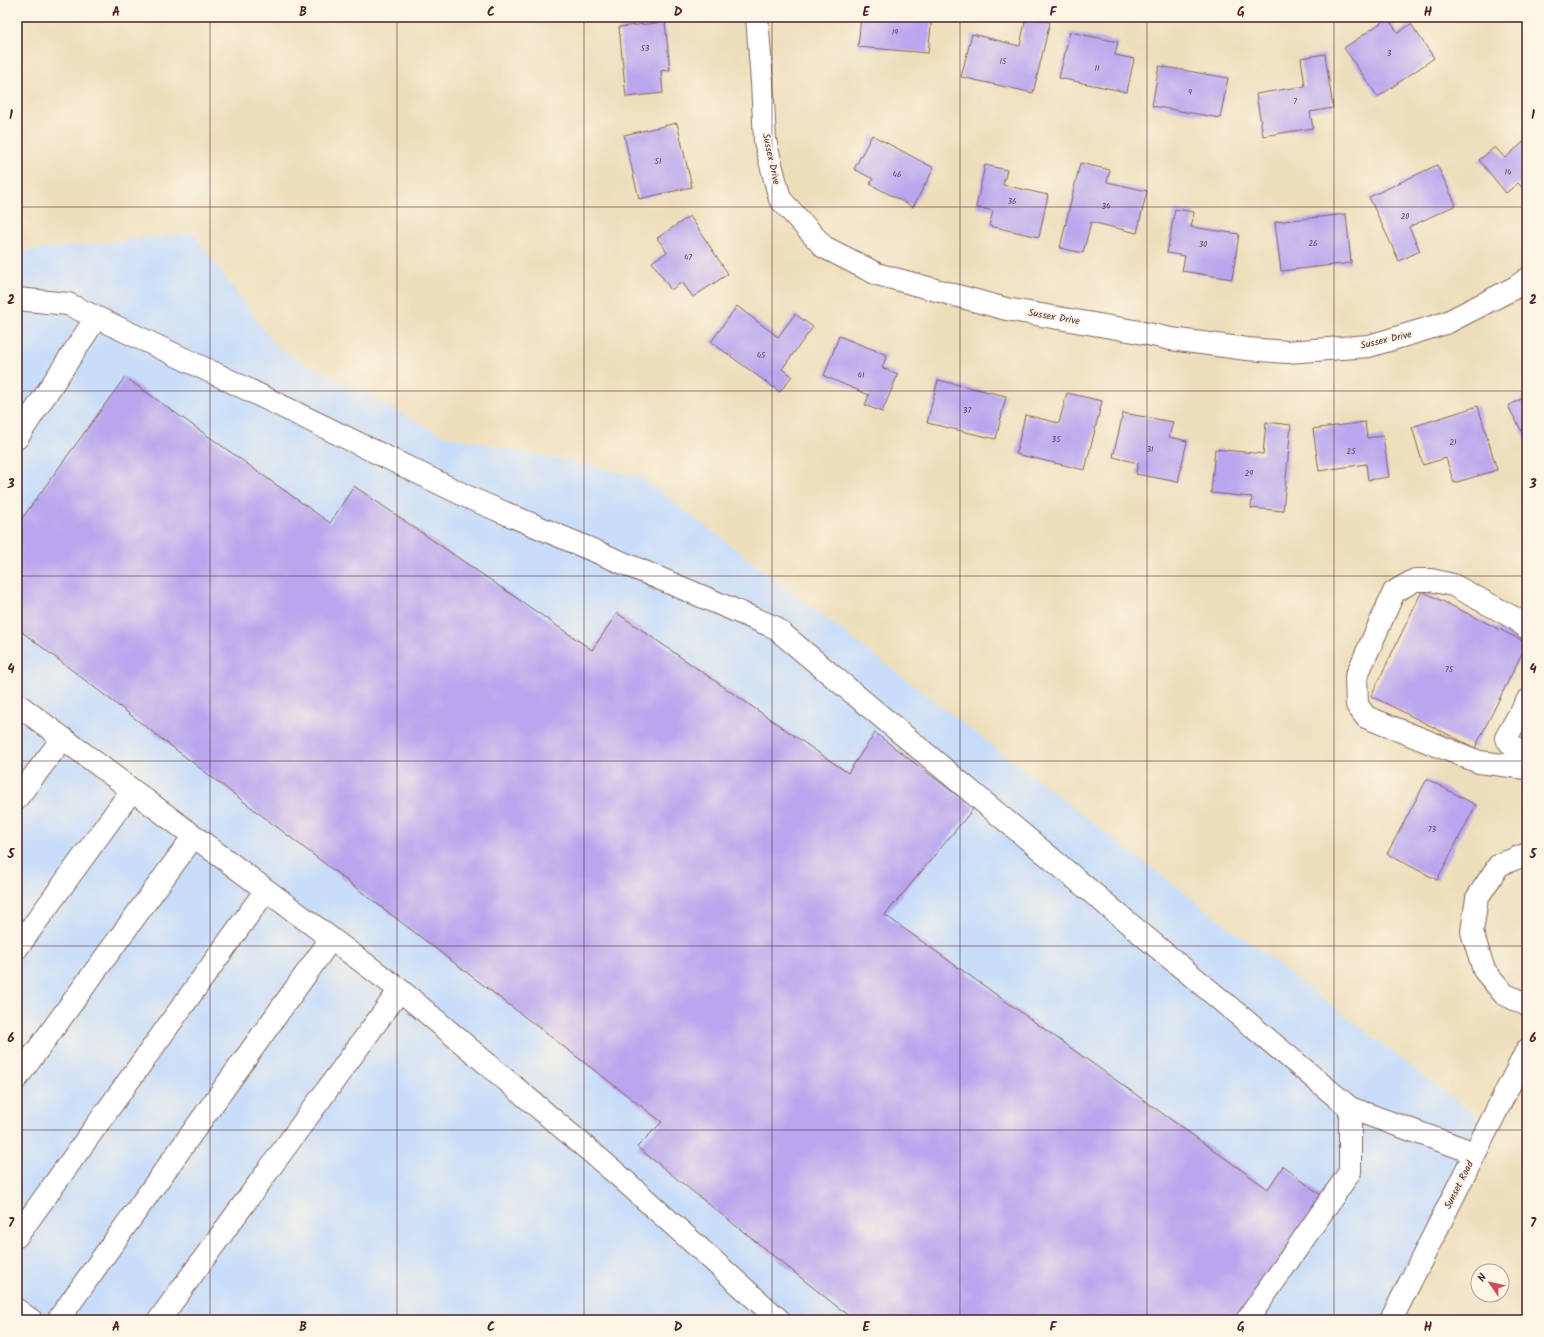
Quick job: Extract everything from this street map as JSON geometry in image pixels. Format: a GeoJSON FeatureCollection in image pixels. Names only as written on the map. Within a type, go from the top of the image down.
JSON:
{"type":"FeatureCollection","features":[{"type":"Feature","properties":{"kind":"street","name":"Sussex Drive"},"geometry":{"type":"LineString","coordinates":[[757,17],[765,141],[780,200],[824,247],[877,274],[1006,309],[1171,339],[1246,349],[1287,352],[1369,346],[1406,336],[1446,323],[1516,287],[1527,279]]}},
{"type":"Feature","properties":{"kind":"street"},"geometry":{"type":"LineString","coordinates":[[17,299],[68,304],[220,376],[472,499],[774,627],[1350,1108],[1475,1153]]}},
{"type":"Feature","properties":{"kind":"street"},"geometry":{"type":"LineString","coordinates":[[17,438],[96,318]]}},
{"type":"Feature","properties":{"kind":"street"},"geometry":{"type":"LineString","coordinates":[[1527,628],[1516,619],[1453,585],[1431,580],[1415,580],[1394,592],[1356,677],[1357,705],[1366,717],[1479,762],[1527,768]]}},
{"type":"Feature","properties":{"kind":"street"},"geometry":{"type":"LineString","coordinates":[[1527,701],[1506,738],[1527,762]]}},
{"type":"Feature","properties":{"kind":"street"},"geometry":{"type":"LineString","coordinates":[[17,704],[400,990],[617,1174],[779,1320]]}},
{"type":"Feature","properties":{"kind":"street"},"geometry":{"type":"LineString","coordinates":[[17,798],[63,738]]}},
{"type":"Feature","properties":{"kind":"street"},"geometry":{"type":"LineString","coordinates":[[17,948],[132,790]]}},
{"type":"Feature","properties":{"kind":"street"},"geometry":{"type":"LineString","coordinates":[[17,1078],[194,836]]}},
{"type":"Feature","properties":{"kind":"street"},"geometry":{"type":"LineString","coordinates":[[1527,854],[1499,864],[1477,898],[1472,932],[1484,970],[1504,994],[1527,1006]]}},
{"type":"Feature","properties":{"kind":"street"},"geometry":{"type":"LineString","coordinates":[[17,1236],[266,890]]}},
{"type":"Feature","properties":{"kind":"street"},"geometry":{"type":"LineString","coordinates":[[58,1320],[331,939]]}},
{"type":"Feature","properties":{"kind":"street"},"geometry":{"type":"LineString","coordinates":[[159,1320],[400,990]]}},
{"type":"Feature","properties":{"kind":"street","name":"Sunset Road"},"geometry":{"type":"LineString","coordinates":[[1391,1320],[1527,1050]]}},
{"type":"Feature","properties":{"kind":"street"},"geometry":{"type":"LineString","coordinates":[[1246,1320],[1350,1172],[1350,1108]]}},
{"type":"Feature","properties":{"kind":"street"},"geometry":{"type":"LineString","coordinates":[[17,1310],[31,1320]]}},
{"type":"Feature","properties":{"kind":"shaded area"},"geometry":{"type":"Polygon","coordinates":[[[193,233],[277,348],[442,435],[641,477],[1489,1126],[1392,1320],[17,1320],[17,252],[193,233]]]}},
{"type":"Feature","properties":{"kind":"building"},"geometry":{"type":"Polygon","coordinates":[[[861,17],[932,17],[928,53],[858,47],[861,17]]]}},
{"type":"Feature","properties":{"kind":"building"},"geometry":{"type":"Polygon","coordinates":[[[1026,17],[1050,22],[1033,93],[961,77],[972,34],[1020,46],[1026,17]]]}},
{"type":"Feature","properties":{"kind":"building"},"geometry":{"type":"Polygon","coordinates":[[[1388,18],[1398,33],[1411,24],[1434,58],[1378,97],[1344,48],[1388,18]]]}},
{"type":"Feature","properties":{"kind":"building"},"geometry":{"type":"Polygon","coordinates":[[[665,22],[670,70],[661,71],[663,93],[626,97],[619,27],[665,22]]]}},
{"type":"Feature","properties":{"kind":"building"},"geometry":{"type":"Polygon","coordinates":[[[1070,32],[1118,42],[1115,55],[1134,59],[1127,92],[1059,78],[1070,32]]]}},
{"type":"Feature","properties":{"kind":"building"},"geometry":{"type":"Polygon","coordinates":[[[1325,54],[1333,108],[1310,112],[1313,128],[1263,136],[1256,94],[1305,86],[1301,58],[1325,54]]]}},
{"type":"Feature","properties":{"kind":"building"},"geometry":{"type":"Polygon","coordinates":[[[1159,66],[1228,78],[1220,118],[1152,106],[1159,66]]]}},
{"type":"Feature","properties":{"kind":"building"},"geometry":{"type":"Polygon","coordinates":[[[677,123],[692,187],[639,199],[624,135],[677,123]]]}},
{"type":"Feature","properties":{"kind":"building"},"geometry":{"type":"Polygon","coordinates":[[[872,135],[934,168],[913,207],[870,184],[873,179],[854,169],[872,135]]]}},
{"type":"Feature","properties":{"kind":"building"},"geometry":{"type":"Polygon","coordinates":[[[1527,139],[1527,193],[1518,183],[1506,193],[1479,160],[1495,147],[1505,158],[1527,139]]]}},
{"type":"Feature","properties":{"kind":"building"},"geometry":{"type":"Polygon","coordinates":[[[1080,163],[1110,170],[1107,182],[1147,191],[1137,233],[1091,222],[1083,253],[1060,248],[1080,163]]]}},
{"type":"Feature","properties":{"kind":"building"},"geometry":{"type":"Polygon","coordinates":[[[985,165],[1007,170],[1003,185],[1048,195],[1039,237],[989,226],[993,211],[976,207],[985,165]]]}},
{"type":"Feature","properties":{"kind":"building"},"geometry":{"type":"Polygon","coordinates":[[[1437,165],[1456,205],[1409,227],[1420,251],[1399,261],[1369,197],[1437,165]]]}},
{"type":"Feature","properties":{"kind":"building"},"geometry":{"type":"Polygon","coordinates":[[[1175,209],[1194,212],[1191,227],[1239,234],[1232,279],[1182,271],[1185,256],[1167,253],[1175,209]]]}},
{"type":"Feature","properties":{"kind":"building"},"geometry":{"type":"Polygon","coordinates":[[[1346,214],[1351,263],[1281,271],[1275,222],[1346,214]]]}},
{"type":"Feature","properties":{"kind":"building"},"geometry":{"type":"Polygon","coordinates":[[[690,216],[728,274],[693,297],[682,282],[671,290],[652,262],[667,252],[657,238],[690,216]]]}},
{"type":"Feature","properties":{"kind":"building"},"geometry":{"type":"Polygon","coordinates":[[[737,306],[778,337],[795,314],[813,327],[782,369],[792,376],[780,392],[711,342],[737,306]]]}},
{"type":"Feature","properties":{"kind":"building"},"geometry":{"type":"Polygon","coordinates":[[[839,336],[887,355],[882,368],[898,374],[882,412],[865,405],[869,395],[824,376],[839,336]]]}},
{"type":"Feature","properties":{"kind":"building"},"geometry":{"type":"Polygon","coordinates":[[[125,377],[330,523],[354,486],[592,650],[617,613],[848,773],[875,733],[974,808],[885,915],[1268,1189],[1283,1166],[1327,1200],[1241,1320],[854,1320],[637,1147],[662,1122],[17,628],[17,525],[125,377]]]}},
{"type":"Feature","properties":{"kind":"building"},"geometry":{"type":"Polygon","coordinates":[[[938,380],[1006,396],[996,439],[927,423],[938,380]]]}},
{"type":"Feature","properties":{"kind":"building"},"geometry":{"type":"Polygon","coordinates":[[[1067,393],[1102,401],[1085,470],[1016,454],[1025,415],[1059,423],[1067,393]]]}},
{"type":"Feature","properties":{"kind":"building"},"geometry":{"type":"Polygon","coordinates":[[[1527,396],[1527,441],[1508,406],[1527,396]]]}},
{"type":"Feature","properties":{"kind":"building"},"geometry":{"type":"Polygon","coordinates":[[[1478,406],[1497,470],[1454,483],[1446,458],[1423,465],[1412,427],[1478,406]]]}},
{"type":"Feature","properties":{"kind":"building"},"geometry":{"type":"Polygon","coordinates":[[[1123,413],[1173,422],[1169,437],[1187,441],[1178,482],[1136,474],[1138,463],[1113,457],[1123,413]]]}},
{"type":"Feature","properties":{"kind":"building"},"geometry":{"type":"Polygon","coordinates":[[[1266,422],[1291,425],[1283,511],[1251,508],[1252,497],[1211,493],[1215,449],[1263,454],[1266,422]]]}},
{"type":"Feature","properties":{"kind":"building"},"geometry":{"type":"Polygon","coordinates":[[[1365,422],[1367,438],[1383,436],[1389,477],[1368,480],[1366,464],[1319,471],[1313,429],[1365,422]]]}},
{"type":"Feature","properties":{"kind":"building"},"geometry":{"type":"Polygon","coordinates":[[[1422,591],[1527,643],[1475,748],[1371,696],[1422,591]]]}},
{"type":"Feature","properties":{"kind":"building"},"geometry":{"type":"Polygon","coordinates":[[[1427,779],[1476,805],[1437,880],[1387,854],[1427,779]]]}}]}
